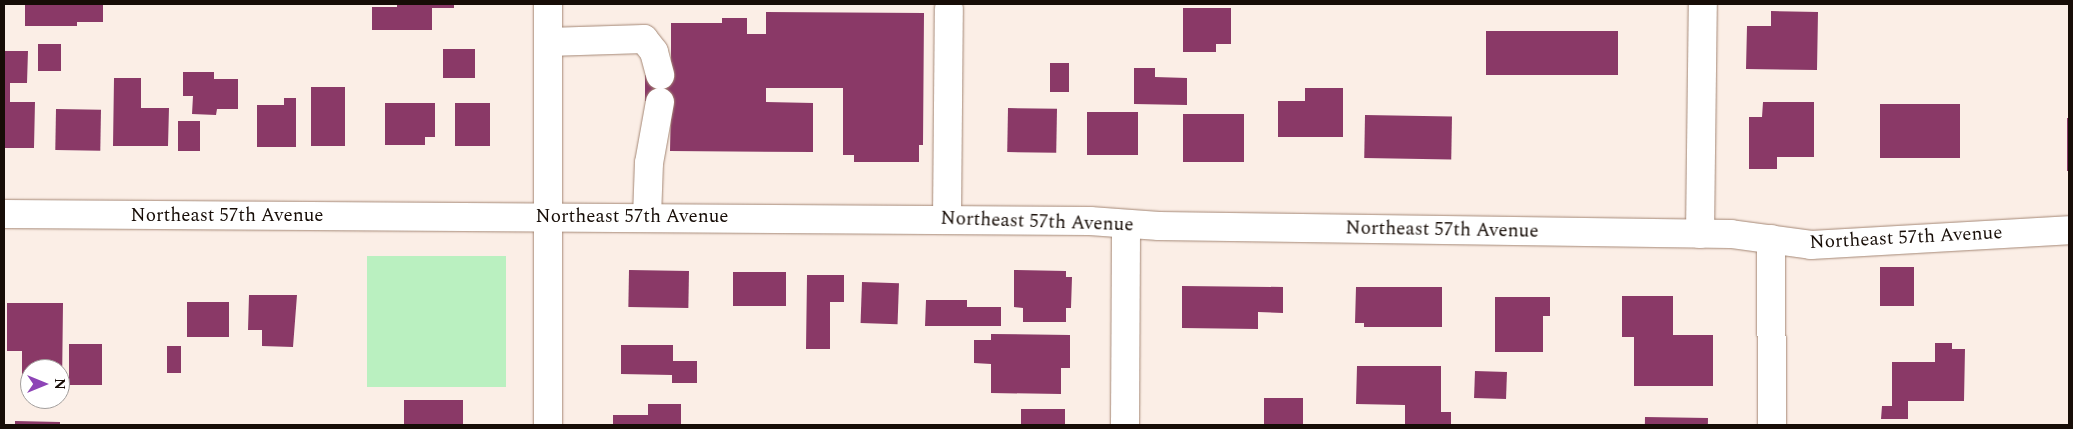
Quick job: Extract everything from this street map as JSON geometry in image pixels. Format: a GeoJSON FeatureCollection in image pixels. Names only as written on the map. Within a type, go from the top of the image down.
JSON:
{"type":"FeatureCollection","features":[{"type":"Feature","properties":{"kind":"street"},"geometry":{"type":"LineString","coordinates":[[548,4],[548,425]]}},
{"type":"Feature","properties":{"kind":"street"},"geometry":{"type":"LineString","coordinates":[[1700,234],[1703,4]]}},
{"type":"Feature","properties":{"kind":"street"},"geometry":{"type":"LineString","coordinates":[[946,220],[948,9]]}},
{"type":"Feature","properties":{"kind":"street"},"geometry":{"type":"LineString","coordinates":[[548,42],[644,39],[654,52],[660,75]]}},
{"type":"Feature","properties":{"kind":"street"},"geometry":{"type":"LineString","coordinates":[[647,217],[649,164],[660,102]]}},
{"type":"Feature","properties":{"kind":"street","name":"Northeast 57th Avenue"},"geometry":{"type":"LineString","coordinates":[[4,214],[498,218],[548,215],[1090,221],[1126,225],[1700,234],[1771,239],[1811,245],[1851,245],[2069,230]]}},
{"type":"Feature","properties":{"kind":"street"},"geometry":{"type":"LineString","coordinates":[[1125,425],[1126,225]]}},
{"type":"Feature","properties":{"kind":"street"},"geometry":{"type":"LineString","coordinates":[[1771,239],[1772,425]]}},
{"type":"Feature","properties":{"kind":"green space"},"geometry":{"type":"Polygon","coordinates":[[[367,256],[506,256],[506,387],[367,387],[367,256]]]}},
{"type":"Feature","properties":{"kind":"building"},"geometry":{"type":"Polygon","coordinates":[[[25,4],[103,4],[103,22],[77,22],[77,26],[25,26],[25,4]]]}},
{"type":"Feature","properties":{"kind":"building"},"geometry":{"type":"Polygon","coordinates":[[[397,4],[454,4],[454,8],[432,8],[432,30],[372,30],[372,7],[397,7],[397,4]]]}},
{"type":"Feature","properties":{"kind":"building"},"geometry":{"type":"Polygon","coordinates":[[[1183,8],[1231,8],[1231,44],[1216,44],[1216,52],[1183,52],[1183,8]]]}},
{"type":"Feature","properties":{"kind":"building"},"geometry":{"type":"Polygon","coordinates":[[[1771,11],[1818,12],[1817,70],[1746,69],[1747,26],[1771,26],[1771,11]]]}},
{"type":"Feature","properties":{"kind":"building"},"geometry":{"type":"Polygon","coordinates":[[[766,12],[924,13],[923,145],[919,145],[919,162],[854,162],[854,155],[843,155],[843,88],[766,88],[766,102],[813,103],[813,152],[670,151],[671,102],[645,101],[645,75],[671,75],[671,23],[722,23],[722,18],[747,18],[747,34],[766,34],[766,12]]]}},
{"type":"Feature","properties":{"kind":"building"},"geometry":{"type":"Polygon","coordinates":[[[1486,31],[1618,31],[1618,75],[1486,75],[1486,31]]]}},
{"type":"Feature","properties":{"kind":"building"},"geometry":{"type":"Polygon","coordinates":[[[38,44],[61,44],[61,71],[38,71],[38,44]]]}},
{"type":"Feature","properties":{"kind":"building"},"geometry":{"type":"Polygon","coordinates":[[[443,49],[475,49],[475,78],[443,78],[443,49]]]}},
{"type":"Feature","properties":{"kind":"building"},"geometry":{"type":"Polygon","coordinates":[[[4,51],[28,51],[27,83],[10,83],[10,102],[35,102],[34,148],[4,148],[4,51]]]}},
{"type":"Feature","properties":{"kind":"building"},"geometry":{"type":"Polygon","coordinates":[[[1050,63],[1069,63],[1069,92],[1050,92],[1050,63]]]}},
{"type":"Feature","properties":{"kind":"building"},"geometry":{"type":"Polygon","coordinates":[[[1134,68],[1155,68],[1155,77],[1187,78],[1187,105],[1134,104],[1134,68]]]}},
{"type":"Feature","properties":{"kind":"building"},"geometry":{"type":"Polygon","coordinates":[[[183,72],[214,72],[214,79],[238,79],[238,109],[217,109],[216,115],[192,114],[193,96],[183,96],[183,72]]]}},
{"type":"Feature","properties":{"kind":"building"},"geometry":{"type":"Polygon","coordinates":[[[114,78],[141,78],[141,108],[169,108],[168,146],[113,146],[114,78]]]}},
{"type":"Feature","properties":{"kind":"building"},"geometry":{"type":"Polygon","coordinates":[[[311,87],[345,87],[345,146],[311,146],[311,87]]]}},
{"type":"Feature","properties":{"kind":"building"},"geometry":{"type":"Polygon","coordinates":[[[1305,88],[1343,88],[1343,137],[1278,137],[1278,101],[1305,101],[1305,88]]]}},
{"type":"Feature","properties":{"kind":"building"},"geometry":{"type":"Polygon","coordinates":[[[284,98],[296,98],[296,147],[257,147],[257,105],[284,105],[284,98]]]}},
{"type":"Feature","properties":{"kind":"building"},"geometry":{"type":"Polygon","coordinates":[[[1763,102],[1814,102],[1814,157],[1777,157],[1777,169],[1749,169],[1749,117],[1762,117],[1763,102]]]}},
{"type":"Feature","properties":{"kind":"building"},"geometry":{"type":"Polygon","coordinates":[[[385,103],[435,103],[435,137],[425,137],[425,145],[385,145],[385,103]]]}},
{"type":"Feature","properties":{"kind":"building"},"geometry":{"type":"Polygon","coordinates":[[[455,103],[490,103],[490,146],[455,146],[455,103]]]}},
{"type":"Feature","properties":{"kind":"building"},"geometry":{"type":"Polygon","coordinates":[[[1880,104],[1960,104],[1960,158],[1880,158],[1880,104]]]}},
{"type":"Feature","properties":{"kind":"building"},"geometry":{"type":"Polygon","coordinates":[[[1008,108],[1057,109],[1056,153],[1007,152],[1008,108]]]}},
{"type":"Feature","properties":{"kind":"building"},"geometry":{"type":"Polygon","coordinates":[[[56,109],[101,110],[100,151],[55,150],[56,109]]]}},
{"type":"Feature","properties":{"kind":"building"},"geometry":{"type":"Polygon","coordinates":[[[1087,112],[1138,112],[1138,155],[1087,155],[1087,112]]]}},
{"type":"Feature","properties":{"kind":"building"},"geometry":{"type":"Polygon","coordinates":[[[1183,114],[1244,114],[1244,162],[1183,162],[1183,114]]]}},
{"type":"Feature","properties":{"kind":"building"},"geometry":{"type":"Polygon","coordinates":[[[1365,115],[1452,117],[1451,160],[1364,158],[1365,115]]]}},
{"type":"Feature","properties":{"kind":"building"},"geometry":{"type":"Polygon","coordinates":[[[2067,118],[2069,118],[2069,171],[2067,171],[2067,118]]]}},
{"type":"Feature","properties":{"kind":"building"},"geometry":{"type":"Polygon","coordinates":[[[178,121],[200,121],[200,151],[178,151],[178,121]]]}},
{"type":"Feature","properties":{"kind":"building"},"geometry":{"type":"Polygon","coordinates":[[[1880,267],[1914,267],[1914,306],[1880,306],[1880,267]]]}},
{"type":"Feature","properties":{"kind":"building"},"geometry":{"type":"Polygon","coordinates":[[[629,270],[689,271],[688,308],[628,307],[629,270]]]}},
{"type":"Feature","properties":{"kind":"building"},"geometry":{"type":"Polygon","coordinates":[[[1014,270],[1066,271],[1066,277],[1072,277],[1071,308],[1066,308],[1066,322],[1023,322],[1023,308],[1014,307],[1014,270]]]}},
{"type":"Feature","properties":{"kind":"building"},"geometry":{"type":"Polygon","coordinates":[[[733,272],[786,272],[786,306],[733,306],[733,272]]]}},
{"type":"Feature","properties":{"kind":"building"},"geometry":{"type":"Polygon","coordinates":[[[807,275],[844,275],[844,302],[830,302],[830,349],[806,349],[807,275]]]}},
{"type":"Feature","properties":{"kind":"building"},"geometry":{"type":"Polygon","coordinates":[[[862,282],[899,283],[898,324],[861,323],[862,282]]]}},
{"type":"Feature","properties":{"kind":"building"},"geometry":{"type":"Polygon","coordinates":[[[1182,286],[1283,287],[1283,313],[1258,312],[1258,329],[1182,328],[1182,286]]]}},
{"type":"Feature","properties":{"kind":"building"},"geometry":{"type":"Polygon","coordinates":[[[1356,287],[1442,287],[1442,327],[1364,327],[1364,323],[1355,323],[1356,287]]]}},
{"type":"Feature","properties":{"kind":"building"},"geometry":{"type":"Polygon","coordinates":[[[249,295],[297,295],[293,347],[262,346],[262,330],[248,330],[249,295]]]}},
{"type":"Feature","properties":{"kind":"building"},"geometry":{"type":"Polygon","coordinates":[[[1622,296],[1673,296],[1673,335],[1713,335],[1713,386],[1634,386],[1634,337],[1622,337],[1622,296]]]}},
{"type":"Feature","properties":{"kind":"building"},"geometry":{"type":"Polygon","coordinates":[[[1495,297],[1550,297],[1550,316],[1543,316],[1543,352],[1495,352],[1495,297]]]}},
{"type":"Feature","properties":{"kind":"building"},"geometry":{"type":"Polygon","coordinates":[[[926,300],[967,300],[967,307],[1001,307],[1001,326],[925,326],[926,300]]]}},
{"type":"Feature","properties":{"kind":"building"},"geometry":{"type":"Polygon","coordinates":[[[187,302],[229,302],[229,337],[187,337],[187,302]]]}},
{"type":"Feature","properties":{"kind":"building"},"geometry":{"type":"Polygon","coordinates":[[[7,303],[63,303],[62,359],[22,359],[22,351],[7,351],[7,303]]]}},
{"type":"Feature","properties":{"kind":"building"},"geometry":{"type":"Polygon","coordinates":[[[991,334],[1070,335],[1070,368],[1061,368],[1061,394],[991,393],[991,364],[974,363],[974,340],[991,340],[991,334]]]}},
{"type":"Feature","properties":{"kind":"building"},"geometry":{"type":"Polygon","coordinates":[[[1935,343],[1952,343],[1952,349],[1965,349],[1964,401],[1908,401],[1908,419],[1881,419],[1882,406],[1892,406],[1892,362],[1935,362],[1935,343]]]}},
{"type":"Feature","properties":{"kind":"building"},"geometry":{"type":"Polygon","coordinates":[[[69,344],[102,344],[102,385],[70,385],[69,344]]]}},
{"type":"Feature","properties":{"kind":"building"},"geometry":{"type":"Polygon","coordinates":[[[621,345],[673,345],[673,361],[697,361],[697,383],[672,383],[672,375],[621,374],[621,345]]]}},
{"type":"Feature","properties":{"kind":"building"},"geometry":{"type":"Polygon","coordinates":[[[167,346],[181,346],[181,373],[167,373],[167,346]]]}},
{"type":"Feature","properties":{"kind":"building"},"geometry":{"type":"Polygon","coordinates":[[[1357,366],[1441,366],[1441,412],[1451,412],[1451,425],[1405,425],[1405,405],[1356,404],[1357,366]]]}},
{"type":"Feature","properties":{"kind":"building"},"geometry":{"type":"Polygon","coordinates":[[[1475,371],[1507,372],[1506,399],[1474,398],[1475,371]]]}},
{"type":"Feature","properties":{"kind":"building"},"geometry":{"type":"Polygon","coordinates":[[[1264,398],[1303,398],[1303,425],[1264,425],[1264,398]]]}},
{"type":"Feature","properties":{"kind":"building"},"geometry":{"type":"Polygon","coordinates":[[[404,400],[463,400],[463,425],[404,425],[404,400]]]}},
{"type":"Feature","properties":{"kind":"building"},"geometry":{"type":"Polygon","coordinates":[[[648,404],[681,404],[681,425],[613,425],[613,415],[648,415],[648,404]]]}},
{"type":"Feature","properties":{"kind":"building"},"geometry":{"type":"Polygon","coordinates":[[[1021,409],[1065,409],[1065,425],[1021,425],[1021,409]]]}},
{"type":"Feature","properties":{"kind":"building"},"geometry":{"type":"Polygon","coordinates":[[[1645,417],[1708,418],[1708,425],[1645,425],[1645,417]]]}},
{"type":"Feature","properties":{"kind":"building"},"geometry":{"type":"Polygon","coordinates":[[[15,421],[60,422],[60,425],[15,425],[15,421]]]}}]}
